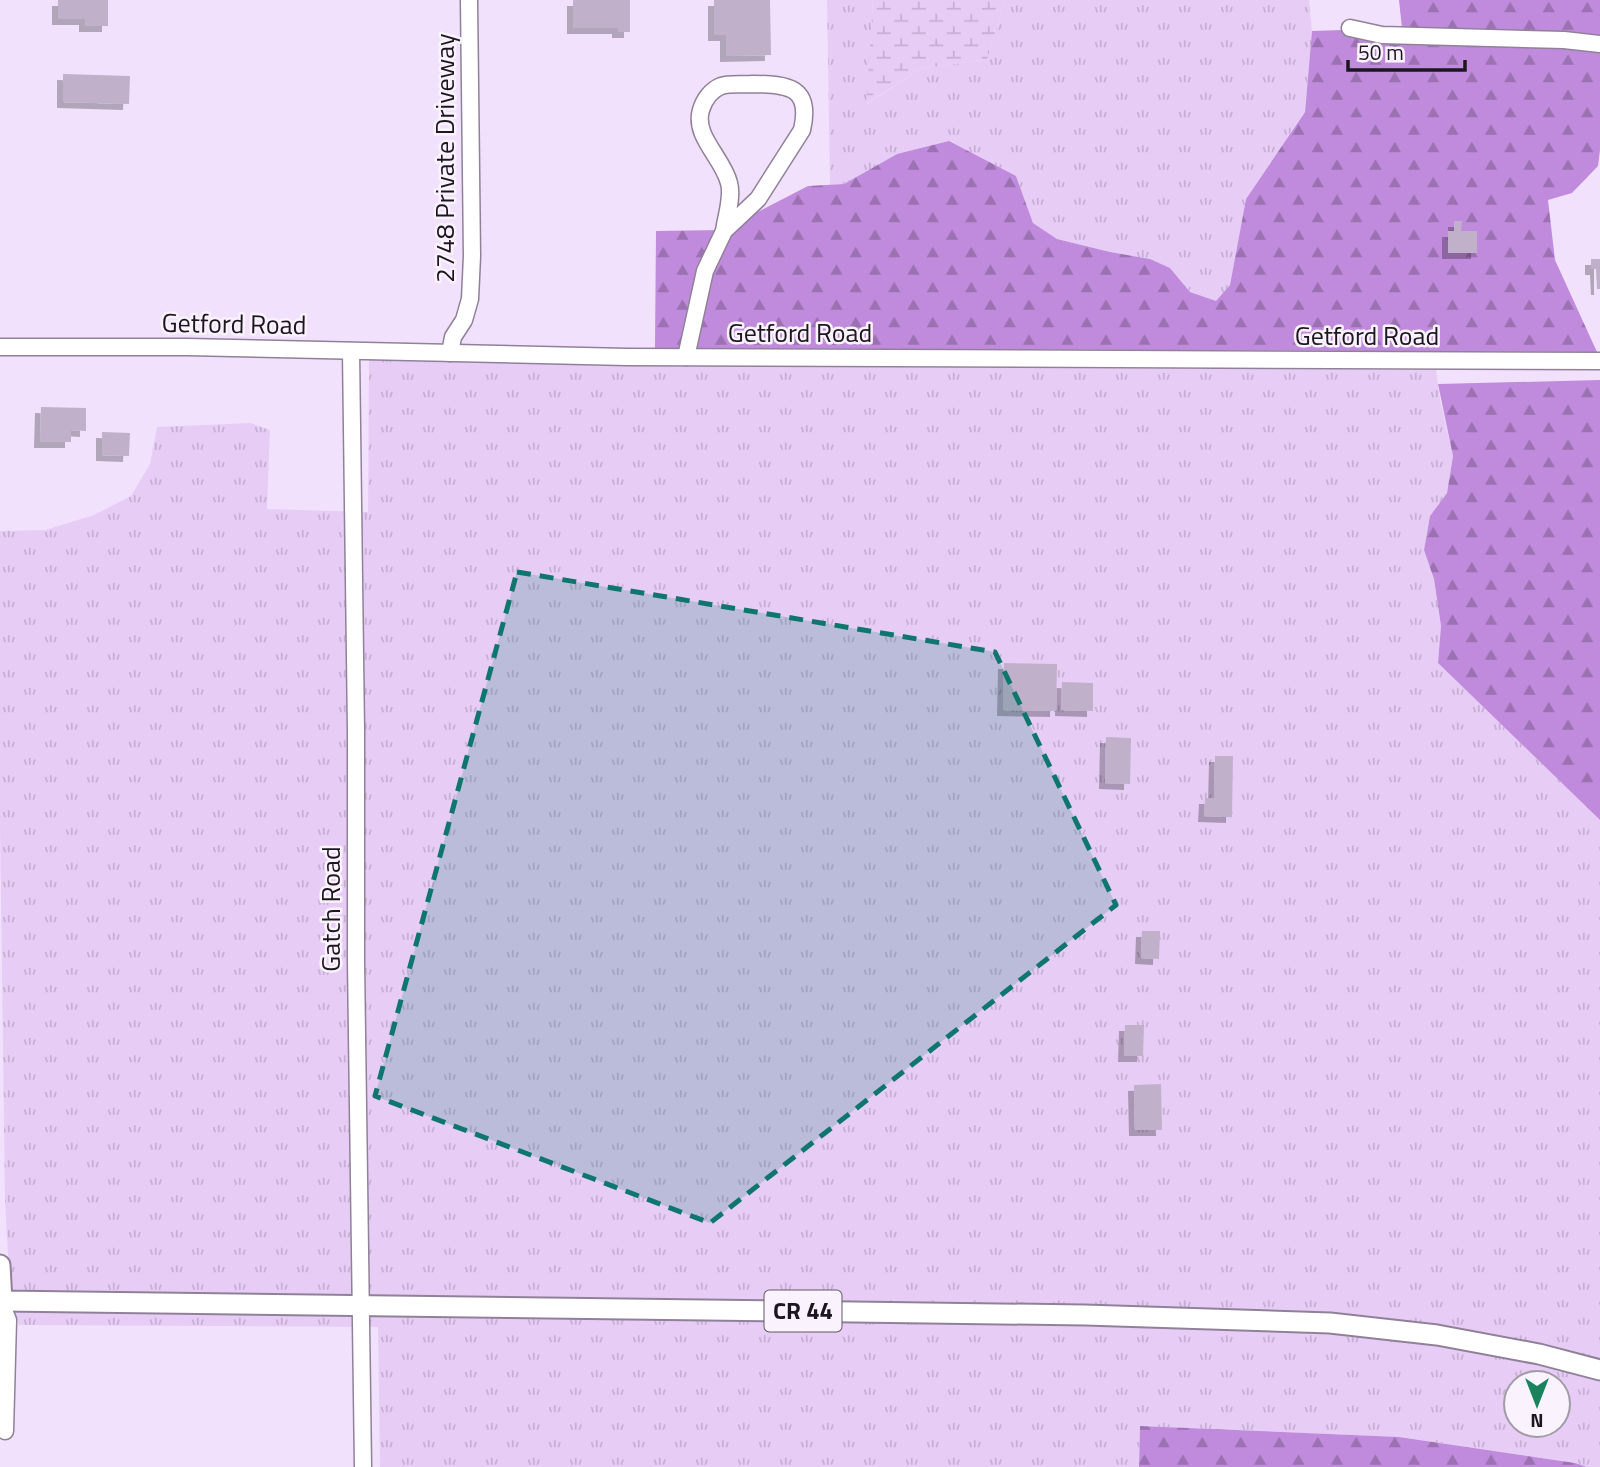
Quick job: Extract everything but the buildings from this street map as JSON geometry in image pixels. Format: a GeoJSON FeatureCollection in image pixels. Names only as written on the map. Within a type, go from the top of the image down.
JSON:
{"type":"FeatureCollection","features":[{"type":"Feature","properties":{"kind":"main road"},"geometry":{"type":"LineString","coordinates":[[0,1265],[1,1301]]}},
{"type":"Feature","properties":{"kind":"main road","name":"CR 44"},"geometry":{"type":"LineString","coordinates":[[1,1301],[1085,1315],[1330,1323],[1437,1335],[1539,1354],[1600,1370]]}},
{"type":"Feature","properties":{"kind":"street","name":"2748 Private Driveway"},"geometry":{"type":"LineString","coordinates":[[450,353],[453,337],[464,320],[470,289],[472,243],[469,0]]}},
{"type":"Feature","properties":{"kind":"street"},"geometry":{"type":"LineString","coordinates":[[1350,28],[1382,35],[1564,40],[1600,44]]}},
{"type":"Feature","properties":{"kind":"street"},"geometry":{"type":"LineString","coordinates":[[686,357],[705,271],[724,230],[730,187],[726,172],[701,131],[701,108],[710,92],[722,85],[788,85],[803,103],[805,118],[802,130],[758,199],[724,230]]}},
{"type":"Feature","properties":{"kind":"street","name":"Getford Road"},"geometry":{"type":"LineString","coordinates":[[0,347],[187,347],[686,357],[1600,361]]}},
{"type":"Feature","properties":{"kind":"street","name":"Gatch Road"},"geometry":{"type":"LineString","coordinates":[[351,351],[363,1467]]}},
{"type":"Feature","properties":{"kind":"street"},"geometry":{"type":"LineString","coordinates":[[1,1301],[8,1320],[5,1430]]}},
{"type":"Feature","properties":{"kind":"highlighted area"},"geometry":{"type":"Polygon","coordinates":[[[517,572],[995,652],[1116,905],[710,1223],[375,1096],[517,572]]]}},
{"type":"Feature","properties":{"kind":"green space"},"geometry":{"type":"Polygon","coordinates":[[[827,0],[873,0],[867,104],[920,69],[987,59],[1005,0],[1309,0],[1312,31],[1305,111],[1246,199],[1230,285],[1216,302],[1190,292],[1170,268],[1150,259],[1057,239],[1033,223],[1016,176],[897,154],[844,184],[830,185],[827,0]]]}},
{"type":"Feature","properties":{"kind":"green space"},"geometry":{"type":"Polygon","coordinates":[[[873,0],[1005,0],[987,59],[920,69],[866,104],[873,0]]]}},
{"type":"Feature","properties":{"kind":"green space"},"geometry":{"type":"Polygon","coordinates":[[[1399,0],[1600,0],[1598,166],[1572,193],[1548,200],[1555,260],[1597,352],[655,348],[656,231],[723,230],[808,186],[844,184],[897,154],[949,141],[1016,176],[1033,223],[1057,239],[1150,259],[1170,268],[1190,292],[1216,301],[1230,285],[1246,199],[1305,112],[1312,31],[1402,28],[1399,0]]]}},
{"type":"Feature","properties":{"kind":"green space"},"geometry":{"type":"Polygon","coordinates":[[[369,360],[627,366],[1436,370],[1453,456],[1447,493],[1430,516],[1424,550],[1434,579],[1441,626],[1438,663],[1600,820],[1600,1361],[1085,1306],[10,1292],[5,1200],[0,825],[0,531],[45,530],[94,515],[131,496],[150,464],[157,427],[250,423],[270,430],[267,509],[368,512],[369,360]]]}},
{"type":"Feature","properties":{"kind":"green space"},"geometry":{"type":"Polygon","coordinates":[[[1600,380],[1600,820],[1438,663],[1441,626],[1434,579],[1424,550],[1430,516],[1447,493],[1453,456],[1438,384],[1600,380]]]}},
{"type":"Feature","properties":{"kind":"green space"},"geometry":{"type":"Polygon","coordinates":[[[0,1310],[1085,1324],[1330,1332],[1436,1344],[1561,1369],[1502,1369],[1502,1439],[1572,1439],[1572,1372],[1600,1379],[1600,1467],[1399,1437],[1140,1426],[1139,1467],[380,1467],[378,1327],[19,1325],[17,1319],[0,1319],[0,1310]]]}},
{"type":"Feature","properties":{"kind":"green space"},"geometry":{"type":"Polygon","coordinates":[[[1140,1426],[1399,1437],[1587,1467],[1139,1467],[1140,1426]]]}}]}
